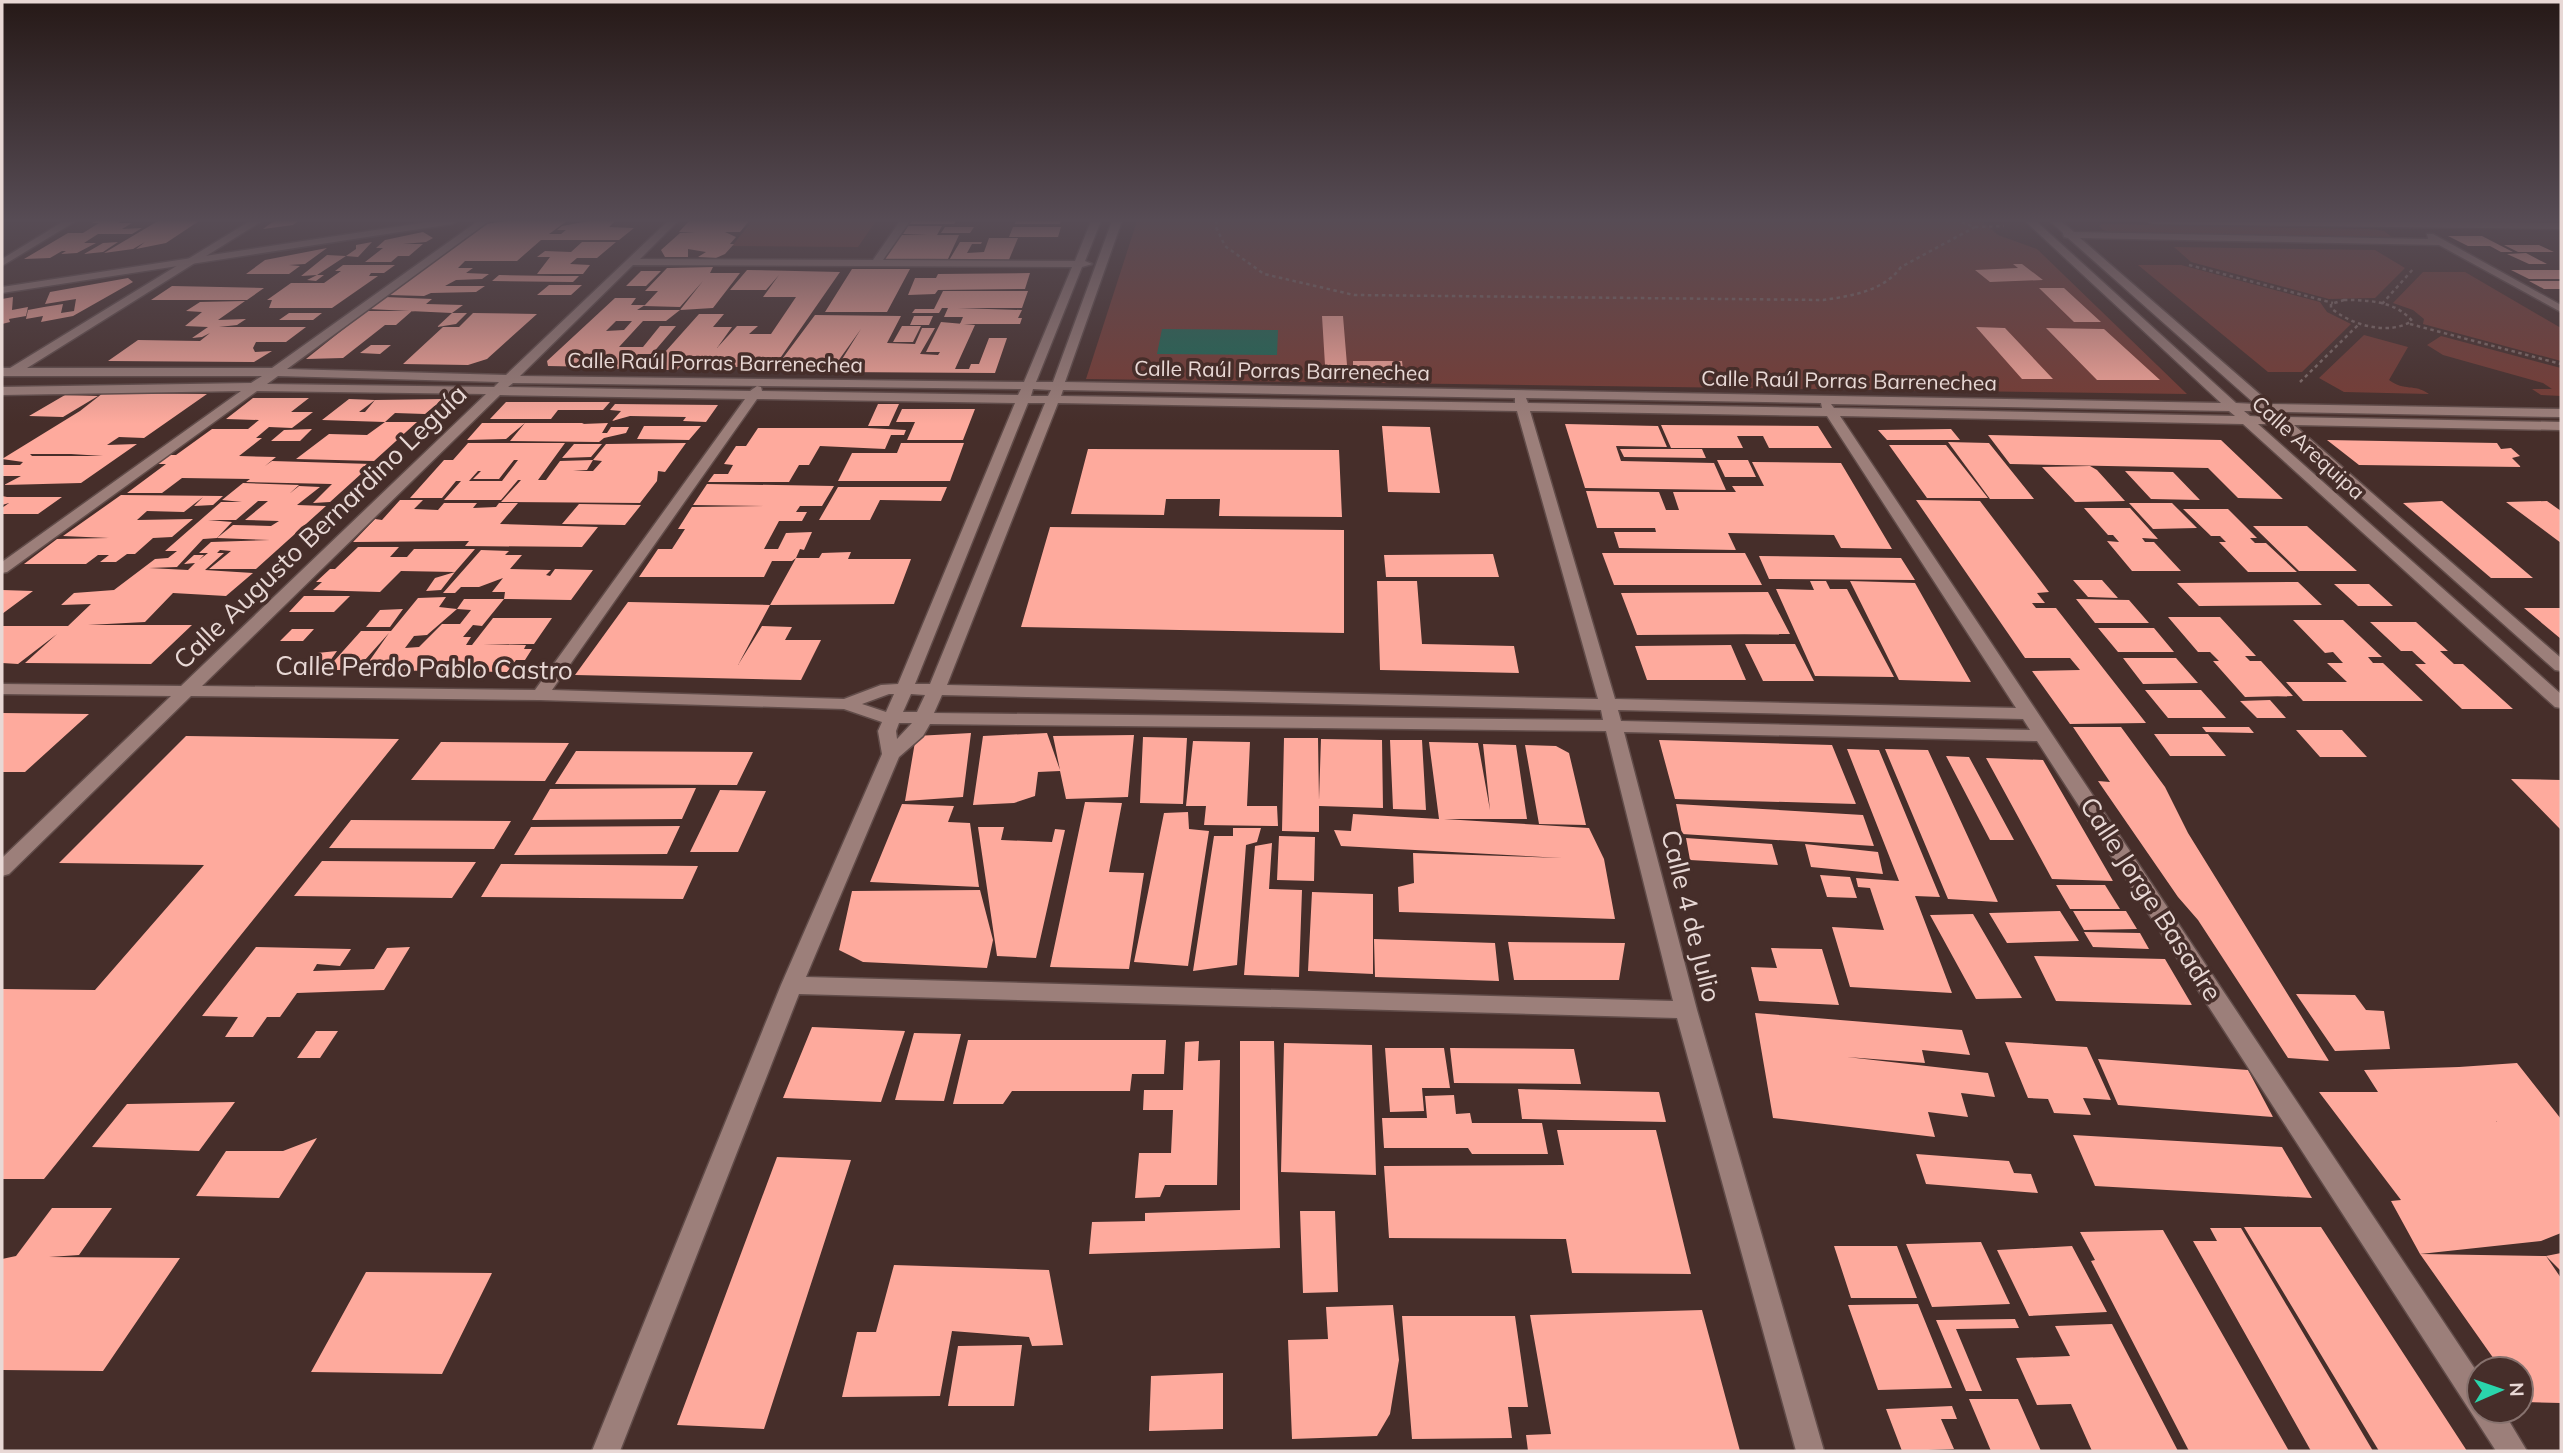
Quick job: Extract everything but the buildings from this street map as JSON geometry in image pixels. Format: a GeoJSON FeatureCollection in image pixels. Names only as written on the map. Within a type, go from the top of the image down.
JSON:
{"type":"FeatureCollection","features":[{"type":"Feature","properties":{"kind":"street"},"geometry":{"type":"LineString","coordinates":[[5,374],[149,289]]}},
{"type":"Feature","properties":{"kind":"street"},"geometry":{"type":"LineString","coordinates":[[2,569],[391,289]]}},
{"type":"Feature","properties":{"kind":"street","name":"Calle Augusto Bernardino Leguía"},"geometry":{"type":"LineString","coordinates":[[2,869],[602,289]]}},
{"type":"Feature","properties":{"kind":"street"},"geometry":{"type":"LineString","coordinates":[[891,754],[887,731],[892,717],[1068,289]]}},
{"type":"Feature","properties":{"kind":"street"},"geometry":{"type":"LineString","coordinates":[[606,1451],[792,985],[891,754],[917,732],[936,691],[1055,393],[1092,289]]}},
{"type":"Feature","properties":{"kind":"street","name":"Calle Arequipa"},"geometry":{"type":"LineString","coordinates":[[2104,289],[2561,703]]}},
{"type":"Feature","properties":{"kind":"street","name":"Calle Arequipa"},"geometry":{"type":"LineString","coordinates":[[2131,289],[2561,666]]}},
{"type":"Feature","properties":{"kind":"street"},"geometry":{"type":"LineString","coordinates":[[2525,289],[2561,309]]}},
{"type":"Feature","properties":{"kind":"street","name":"Calle Raúl Porras Barrenechea"},"geometry":{"type":"LineString","coordinates":[[5,374],[276,372],[502,385]]}},
{"type":"Feature","properties":{"kind":"street","name":"Calle Raúl Porras Barrenechea"},"geometry":{"type":"LineString","coordinates":[[2,391],[502,385],[1521,402],[2561,413]]}},
{"type":"Feature","properties":{"kind":"street"},"geometry":{"type":"LineString","coordinates":[[540,695],[758,389]]}},
{"type":"Feature","properties":{"kind":"street","name":"Calle 4 de Julio"},"geometry":{"type":"LineString","coordinates":[[1521,402],[1608,705],[1686,1010],[1810,1451]]}},
{"type":"Feature","properties":{"kind":"street","name":"Calle Raúl Porras Barrenechea"},"geometry":{"type":"LineString","coordinates":[[1826,405],[2248,422],[2561,426]]}},
{"type":"Feature","properties":{"kind":"street","name":"Calle Jorge Basadre"},"geometry":{"type":"LineString","coordinates":[[1826,405],[2465,1379]]}},
{"type":"Feature","properties":{"kind":"street","name":"Calle Perdo Pablo Castro"},"geometry":{"type":"LineString","coordinates":[[2,689],[540,695],[846,704]]}},
{"type":"Feature","properties":{"kind":"street"},"geometry":{"type":"LineString","coordinates":[[846,704],[887,689],[904,689],[2031,714]]}},
{"type":"Feature","properties":{"kind":"street"},"geometry":{"type":"LineString","coordinates":[[846,704],[879,717],[1613,726],[2044,736]]}},
{"type":"Feature","properties":{"kind":"street"},"geometry":{"type":"LineString","coordinates":[[792,985],[1686,1010]]}},
{"type":"Feature","properties":{"kind":"street"},"geometry":{"type":"LineString","coordinates":[[2495,1425],[2513,1451]]}},
{"type":"Feature","properties":{"kind":"path"},"geometry":{"type":"LineString","coordinates":[[1327,289],[1354,295],[1823,300],[1856,295],[1868,289]]}},
{"type":"Feature","properties":{"kind":"path"},"geometry":{"type":"LineString","coordinates":[[2279,289],[2333,303],[2356,300],[2382,304],[2410,317],[2410,324]]}},
{"type":"Feature","properties":{"kind":"path"},"geometry":{"type":"LineString","coordinates":[[2382,304],[2396,289]]}},
{"type":"Feature","properties":{"kind":"path"},"geometry":{"type":"LineString","coordinates":[[2333,303],[2331,308],[2334,313],[2359,323],[2393,328],[2410,324],[2561,364]]}},
{"type":"Feature","properties":{"kind":"path"},"geometry":{"type":"LineString","coordinates":[[2295,387],[2359,323]]}},
{"type":"Feature","properties":{"kind":"shaded area"},"geometry":{"type":"Polygon","coordinates":[[[1115,289],[2078,289],[2187,394],[1086,379],[1115,289]]]}},
{"type":"Feature","properties":{"kind":"shaded area"},"geometry":{"type":"Polygon","coordinates":[[[2167,289],[2270,289],[2320,302],[2327,312],[2351,324],[2302,372],[2268,372],[2167,289]]]}},
{"type":"Feature","properties":{"kind":"shaded area"},"geometry":{"type":"Polygon","coordinates":[[[2291,289],[2384,289],[2375,298],[2329,299],[2291,289]]]}},
{"type":"Feature","properties":{"kind":"shaded area"},"geometry":{"type":"Polygon","coordinates":[[[2407,289],[2494,289],[2561,328],[2561,361],[2423,324],[2424,319],[2413,310],[2393,303],[2407,289]]]}},
{"type":"Feature","properties":{"kind":"shaded area"},"geometry":{"type":"Polygon","coordinates":[[[1162,329],[1278,330],[1277,355],[1157,354],[1162,329]]]}},
{"type":"Feature","properties":{"kind":"shaded area"},"geometry":{"type":"Polygon","coordinates":[[[2364,335],[2408,347],[2389,380],[2429,394],[2344,392],[2319,378],[2364,335]]]}},
{"type":"Feature","properties":{"kind":"shaded area"},"geometry":{"type":"Polygon","coordinates":[[[2441,336],[2561,368],[2561,396],[2541,395],[2532,389],[2552,389],[2543,383],[2443,355],[2427,345],[2441,336]]]}}]}
